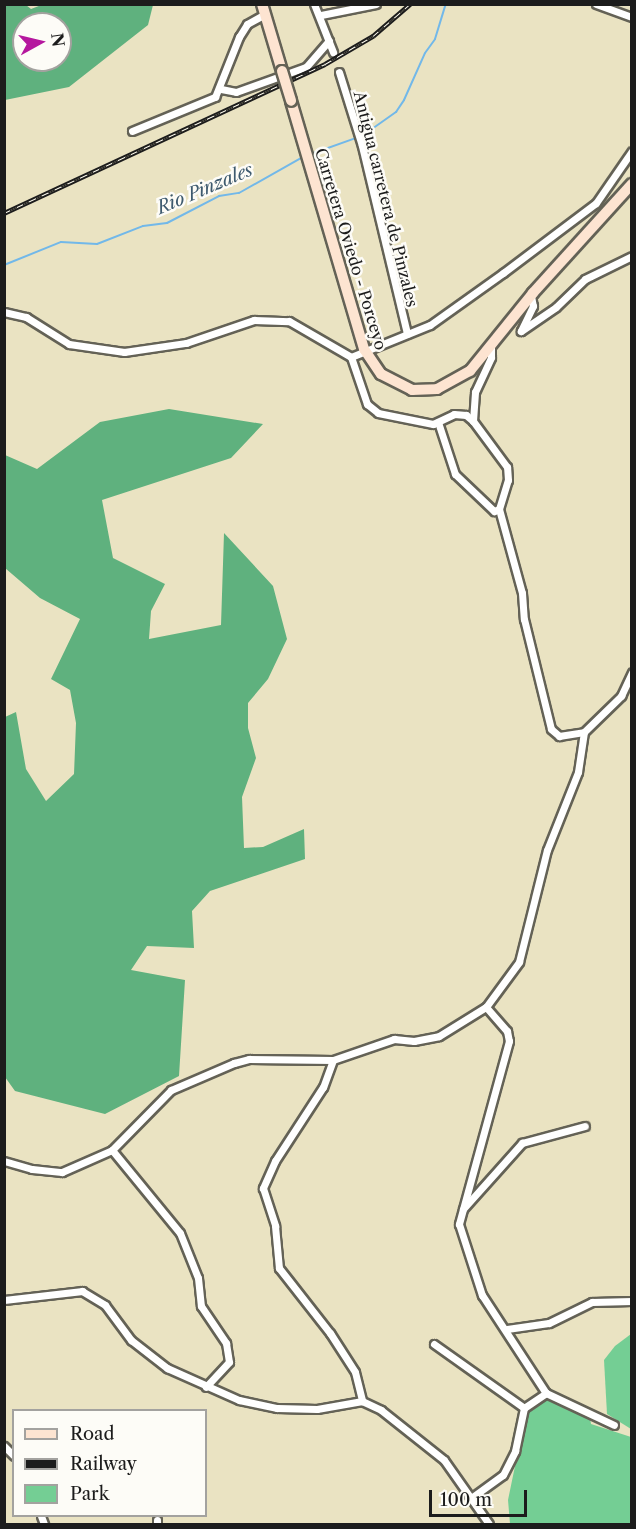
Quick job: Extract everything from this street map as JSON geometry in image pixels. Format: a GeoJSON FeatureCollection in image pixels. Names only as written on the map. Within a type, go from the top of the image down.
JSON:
{"type":"FeatureCollection","features":[{"type":"Feature","properties":{"kind":"main road","name":"Carretera Oviedo - Porceyo"},"geometry":{"type":"LineString","coordinates":[[264,9],[364,349],[390,381],[424,391],[459,380],[491,347],[531,296],[632,184]]}},
{"type":"Feature","properties":{"kind":"street"},"geometry":{"type":"LineString","coordinates":[[314,4],[321,15],[333,52]]}},
{"type":"Feature","properties":{"kind":"street"},"geometry":{"type":"LineString","coordinates":[[321,15],[376,4]]}},
{"type":"Feature","properties":{"kind":"street"},"geometry":{"type":"LineString","coordinates":[[596,4],[632,17]]}},
{"type":"Feature","properties":{"kind":"street"},"geometry":{"type":"LineString","coordinates":[[132,131],[215,97],[221,89],[239,37],[247,24],[264,9]]}},
{"type":"Feature","properties":{"kind":"street"},"geometry":{"type":"LineString","coordinates":[[221,89],[236,92],[306,68],[329,41]]}},
{"type":"Feature","properties":{"kind":"street","name":"Antigua carretera de Pinzales"},"geometry":{"type":"LineString","coordinates":[[339,72],[357,126],[407,334]]}},
{"type":"Feature","properties":{"kind":"street"},"geometry":{"type":"LineString","coordinates":[[351,357],[364,349],[430,325],[584,214],[604,193],[632,151]]}},
{"type":"Feature","properties":{"kind":"street"},"geometry":{"type":"LineString","coordinates":[[531,296],[533,306],[521,331],[556,307],[585,279],[632,256]]}},
{"type":"Feature","properties":{"kind":"street"},"geometry":{"type":"LineString","coordinates":[[4,312],[26,317],[69,344],[124,352],[186,343],[254,320],[289,321],[351,357],[367,404],[378,413],[438,422],[454,414],[466,415],[507,467],[508,480],[499,509],[520,585],[550,729],[559,736],[584,732],[621,696],[632,672]]}},
{"type":"Feature","properties":{"kind":"street"},"geometry":{"type":"LineString","coordinates":[[473,421],[475,392],[492,357],[491,347]]}},
{"type":"Feature","properties":{"kind":"street"},"geometry":{"type":"LineString","coordinates":[[438,422],[455,474],[473,495],[494,511],[499,509]]}},
{"type":"Feature","properties":{"kind":"street"},"geometry":{"type":"LineString","coordinates":[[4,1161],[62,1172],[112,1150],[171,1090],[209,1074],[249,1059],[333,1060],[394,1039],[414,1041],[440,1036],[486,1007],[519,962],[547,850],[578,772],[584,732]]}},
{"type":"Feature","properties":{"kind":"street"},"geometry":{"type":"LineString","coordinates":[[486,1007],[507,1031],[509,1041],[462,1210],[459,1224],[463,1243],[483,1295],[507,1329],[546,1393],[614,1425]]}},
{"type":"Feature","properties":{"kind":"street"},"geometry":{"type":"LineString","coordinates":[[333,1060],[323,1087],[275,1161],[263,1188],[275,1226],[279,1268],[330,1333],[355,1372],[362,1401]]}},
{"type":"Feature","properties":{"kind":"street"},"geometry":{"type":"LineString","coordinates":[[462,1210],[522,1143],[585,1126]]}},
{"type":"Feature","properties":{"kind":"street"},"geometry":{"type":"LineString","coordinates":[[112,1150],[180,1233],[198,1278],[201,1306],[226,1343],[229,1362],[206,1387]]}},
{"type":"Feature","properties":{"kind":"street"},"geometry":{"type":"LineString","coordinates":[[4,1300],[82,1291],[105,1305],[143,1351],[167,1368],[239,1400],[277,1408],[317,1409],[362,1401],[381,1410],[431,1448],[489,1524]]}},
{"type":"Feature","properties":{"kind":"street"},"geometry":{"type":"LineString","coordinates":[[507,1329],[549,1323],[592,1302],[632,1301]]}},
{"type":"Feature","properties":{"kind":"street"},"geometry":{"type":"LineString","coordinates":[[434,1344],[524,1408]]}},
{"type":"Feature","properties":{"kind":"street"},"geometry":{"type":"LineString","coordinates":[[471,1498],[503,1475],[515,1451],[524,1408],[546,1393]]}},
{"type":"Feature","properties":{"kind":"green space"},"geometry":{"type":"Polygon","coordinates":[[[44,4],[153,4],[148,25],[69,87],[5,100],[5,5],[26,5],[31,9],[44,4]]]}},
{"type":"Feature","properties":{"kind":"green space"},"geometry":{"type":"Polygon","coordinates":[[[169,409],[263,424],[231,458],[102,500],[113,558],[165,584],[151,611],[149,639],[221,625],[224,533],[273,586],[287,639],[268,679],[248,703],[248,728],[256,758],[242,797],[244,848],[263,847],[304,829],[305,859],[210,891],[192,911],[194,948],[147,946],[131,970],[185,980],[179,1076],[105,1114],[15,1091],[5,1077],[5,717],[16,712],[26,769],[46,801],[74,774],[76,723],[70,690],[51,679],[80,619],[40,598],[5,568],[5,455],[37,469],[100,422],[169,409]]]}},
{"type":"Feature","properties":{"kind":"green space"},"geometry":{"type":"Polygon","coordinates":[[[631,1334],[631,1429],[607,1414],[604,1360],[615,1346],[631,1334]]]}},
{"type":"Feature","properties":{"kind":"green space"},"geometry":{"type":"Polygon","coordinates":[[[546,1396],[590,1417],[591,1424],[631,1437],[631,1524],[510,1524],[508,1500],[527,1408],[546,1396]]]}},
{"type":"Feature","properties":{"kind":"waterway","name":"Rio Pinzales"},"geometry":{"type":"LineString","coordinates":[[362,136],[396,112],[404,100],[425,53],[435,39],[446,4]]}},
{"type":"Feature","properties":{"kind":"waterway","name":"Rio Pinzales"},"geometry":{"type":"LineString","coordinates":[[311,154],[356,138]]}},
{"type":"Feature","properties":{"kind":"waterway","name":"Rio Pinzales"},"geometry":{"type":"LineString","coordinates":[[4,265],[61,242],[97,244],[143,226],[167,223],[219,196],[239,193],[303,157]]}},
{"type":"Feature","properties":{"kind":"railway"},"geometry":{"type":"LineString","coordinates":[[4,213],[325,64],[373,36],[410,4]]}}]}
